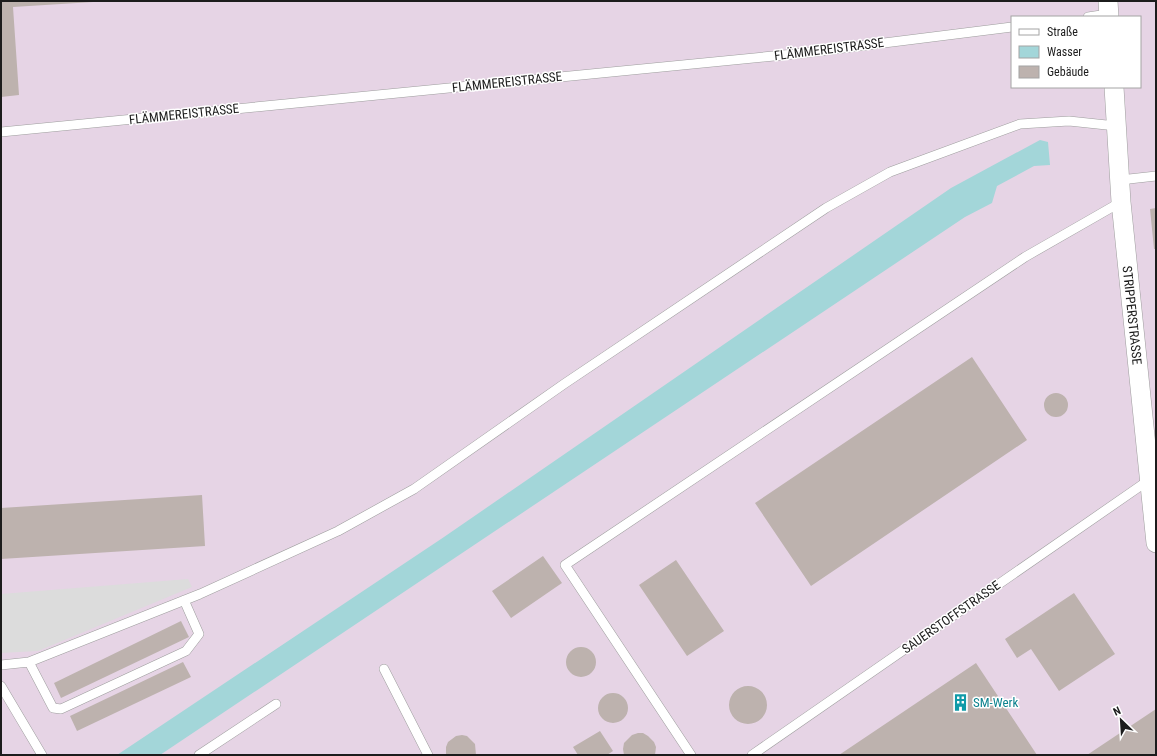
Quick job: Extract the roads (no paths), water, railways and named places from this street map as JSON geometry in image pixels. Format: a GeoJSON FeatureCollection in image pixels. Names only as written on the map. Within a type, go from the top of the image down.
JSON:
{"type":"FeatureCollection","features":[{"type":"Feature","properties":{"kind":"street","name":"STRIPPERSTRASSE"},"geometry":{"type":"LineString","coordinates":[[1114,88],[1121,202],[1153,478],[1156,543]]}},
{"type":"Feature","properties":{"kind":"lane"},"geometry":{"type":"LineString","coordinates":[[1091,16],[1108,11]]}},
{"type":"Feature","properties":{"kind":"lane","name":"FLÄMMEREISTRASSE"},"geometry":{"type":"LineString","coordinates":[[1,132],[804,53],[1011,27]]}},
{"type":"Feature","properties":{"kind":"lane"},"geometry":{"type":"LineString","coordinates":[[1,665],[29,662],[184,600],[338,531],[414,490],[564,384],[826,208],[890,172],[1020,124],[1069,121],[1116,126]]}},
{"type":"Feature","properties":{"kind":"lane"},"geometry":{"type":"LineString","coordinates":[[1120,180],[1156,176]]}},
{"type":"Feature","properties":{"kind":"lane"},"geometry":{"type":"LineString","coordinates":[[691,755],[565,565],[1025,257],[1121,202]]}},
{"type":"Feature","properties":{"kind":"lane","name":"SAUERSTOFFSTRASSE"},"geometry":{"type":"LineString","coordinates":[[752,755],[1153,478]]}},
{"type":"Feature","properties":{"kind":"lane"},"geometry":{"type":"LineString","coordinates":[[29,662],[53,708],[61,709],[186,651],[199,634],[184,600]]}},
{"type":"Feature","properties":{"kind":"lane"},"geometry":{"type":"LineString","coordinates":[[384,670],[428,755]]}},
{"type":"Feature","properties":{"kind":"lane"},"geometry":{"type":"LineString","coordinates":[[1,686],[42,755]]}},
{"type":"Feature","properties":{"kind":"lane"},"geometry":{"type":"LineString","coordinates":[[199,755],[276,704]]}},
{"type":"Feature","properties":{"kind":"water"},"geometry":{"type":"Polygon","coordinates":[[[1040,140],[1048,142],[1050,165],[1034,166],[997,186],[992,203],[965,217],[160,755],[117,755],[444,537],[951,188],[1040,140]]]}},
{"type":"Feature","properties":{"kind":"place","name":"SM-Werk"},"geometry":{"type":"Point","coordinates":[960,702]}}]}
